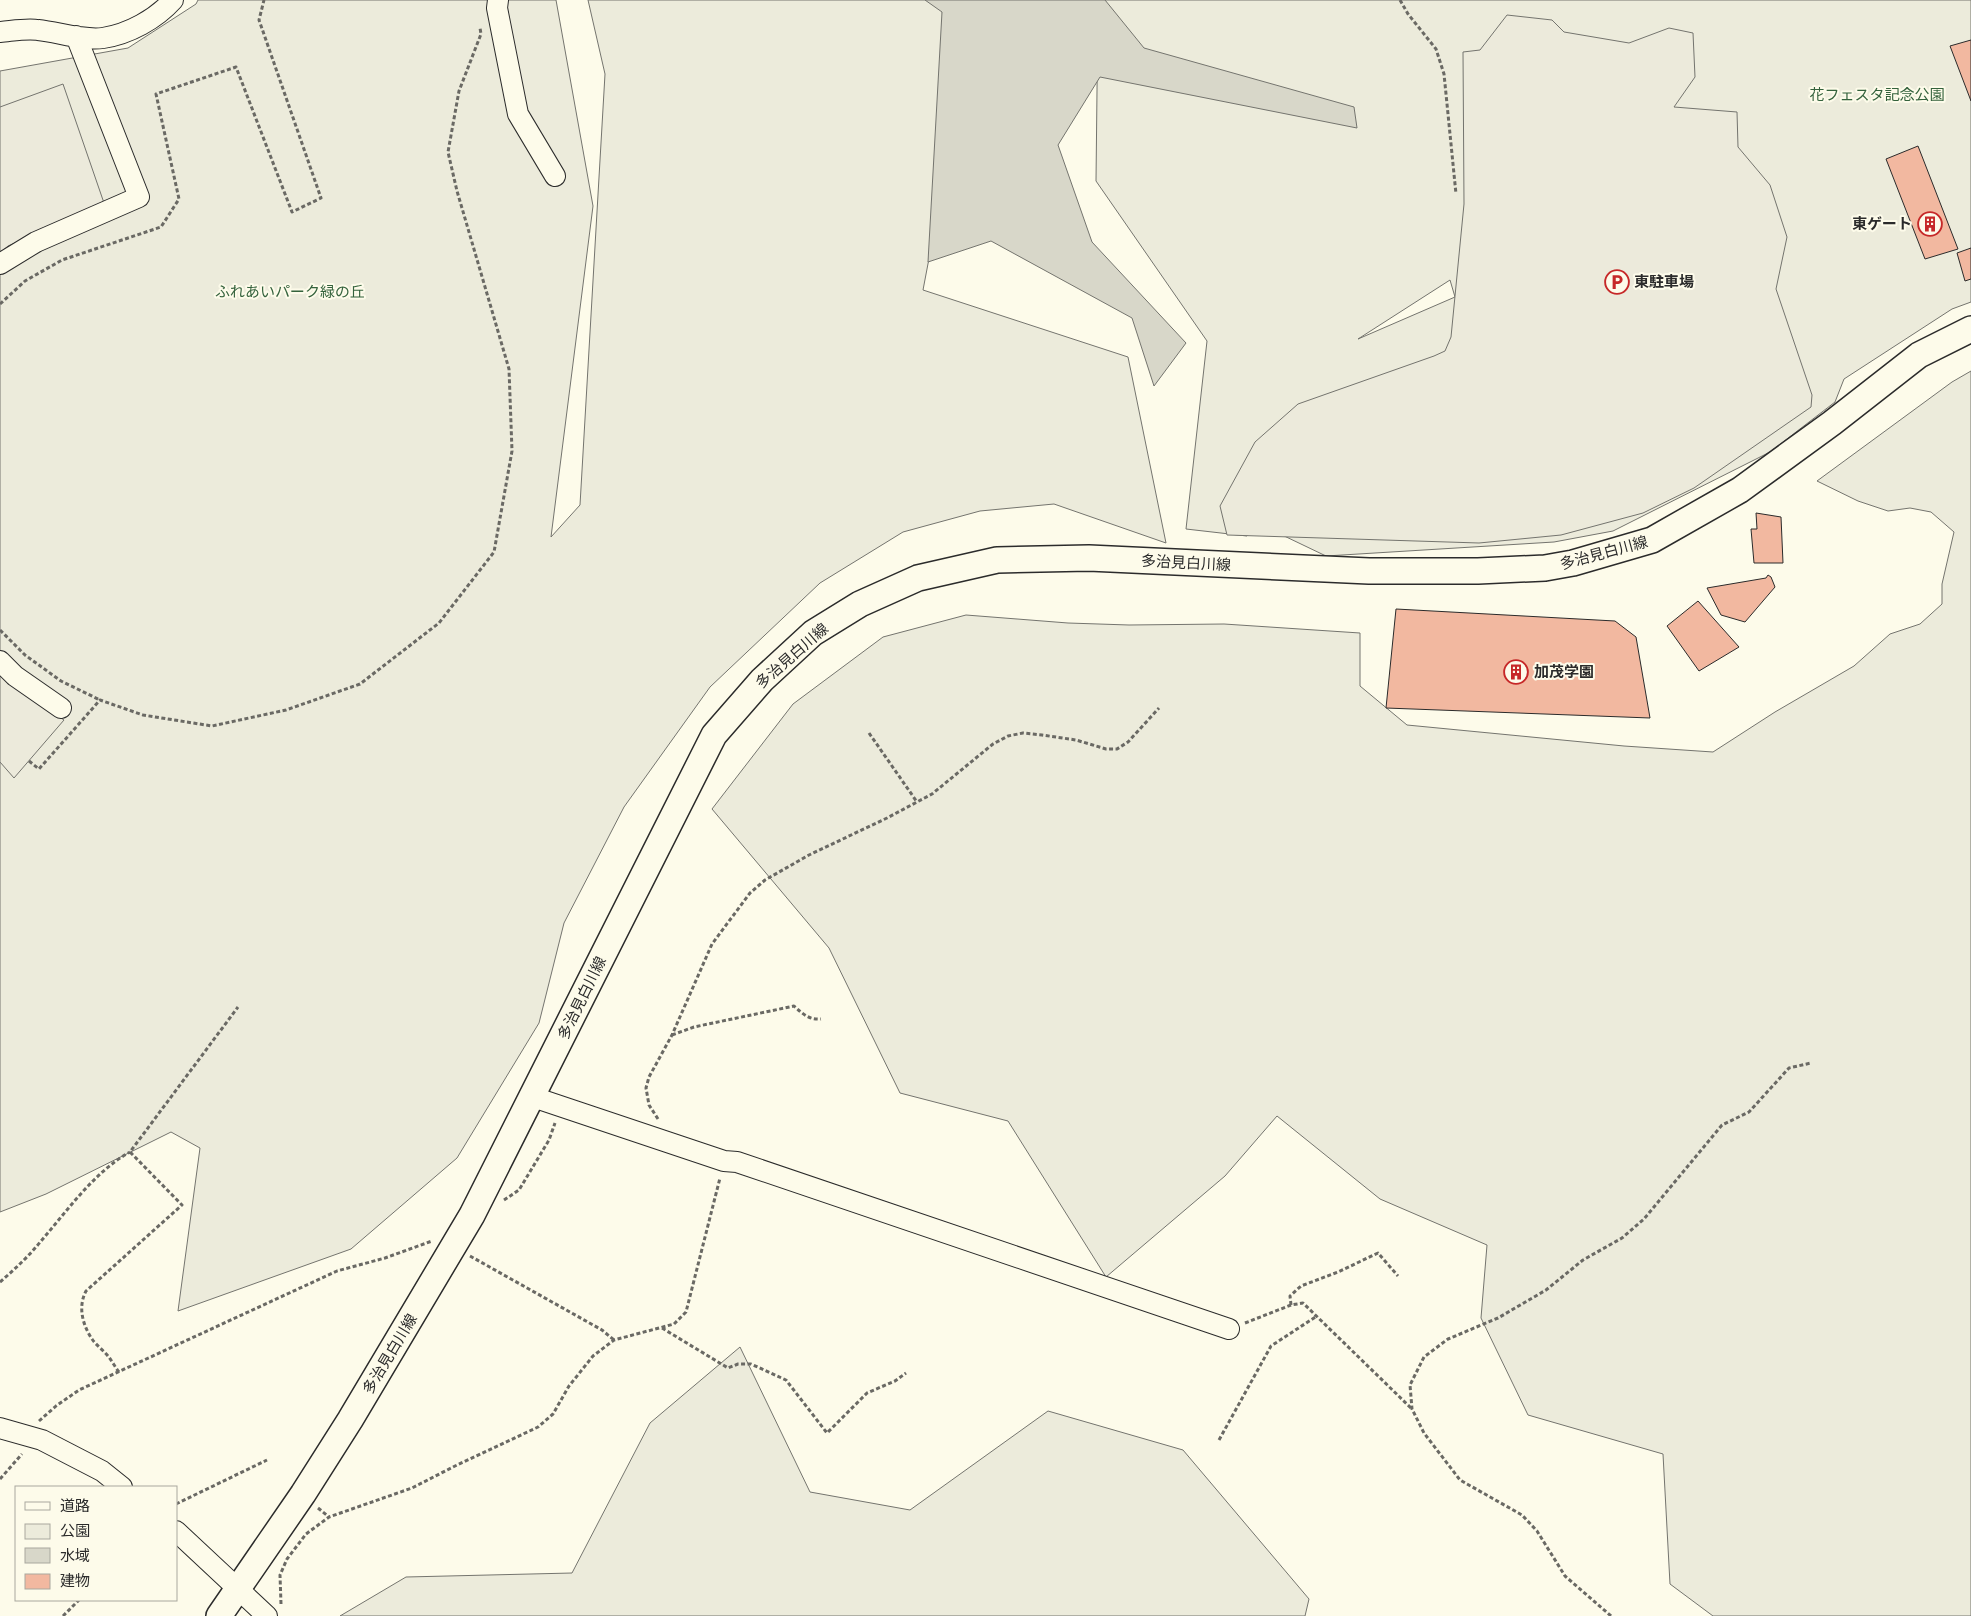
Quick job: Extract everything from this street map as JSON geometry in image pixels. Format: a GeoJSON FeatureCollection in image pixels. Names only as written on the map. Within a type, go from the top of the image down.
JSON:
{"type":"FeatureCollection","features":[{"type":"Feature","properties":{"kind":"main road","name":"多治見白川線"},"geometry":{"type":"LineString","coordinates":[[219,1616],[303,1494],[345,1428],[472,1215],[714,735],[762,680],[813,633],[860,604],[918,578],[997,560],[1090,558],[1369,571],[1478,571],[1545,568],[1573,564],[1652,540],[1740,490],[1832,423],[1919,355],[1971,329]]}},
{"type":"Feature","properties":{"kind":"street"},"geometry":{"type":"LineString","coordinates":[[0,32],[36,29],[76,36],[103,38],[135,28],[167,8],[174,0]]}},
{"type":"Feature","properties":{"kind":"street"},"geometry":{"type":"LineString","coordinates":[[498,0],[499,24],[518,114],[555,176]]}},
{"type":"Feature","properties":{"kind":"street"},"geometry":{"type":"LineString","coordinates":[[0,264],[36,242],[139,197],[76,36]]}},
{"type":"Feature","properties":{"kind":"street"},"geometry":{"type":"LineString","coordinates":[[0,661],[16,676],[61,708]]}},
{"type":"Feature","properties":{"kind":"street"},"geometry":{"type":"LineString","coordinates":[[533,1097],[724,1161],[746,1165],[1229,1329]]}},
{"type":"Feature","properties":{"kind":"street"},"geometry":{"type":"LineString","coordinates":[[0,1428],[30,1436],[102,1471],[121,1486]]}},
{"type":"Feature","properties":{"kind":"street"},"geometry":{"type":"LineString","coordinates":[[178,1533],[238,1590],[273,1614]]}},
{"type":"Feature","properties":{"kind":"path"},"geometry":{"type":"LineString","coordinates":[[0,304],[25,281],[62,260],[161,226],[179,199],[156,94],[236,67],[292,212],[321,198],[259,20],[264,0]]}},
{"type":"Feature","properties":{"kind":"path"},"geometry":{"type":"LineString","coordinates":[[1400,0],[1408,14],[1436,50],[1444,74],[1456,194]]}},
{"type":"Feature","properties":{"kind":"path"},"geometry":{"type":"LineString","coordinates":[[0,630],[25,655],[61,680],[100,700],[143,715],[212,726],[286,710],[360,684],[439,623],[494,552],[512,452],[509,370],[457,191],[448,152],[459,92],[481,34],[480,26]]}},
{"type":"Feature","properties":{"kind":"path"},"geometry":{"type":"LineString","coordinates":[[29,761],[39,769],[100,700]]}},
{"type":"Feature","properties":{"kind":"path"},"geometry":{"type":"LineString","coordinates":[[672,1143],[649,1105],[646,1088],[649,1077],[672,1035],[712,944],[750,893],[782,870],[932,794],[993,744],[1008,736],[1023,733],[1042,735],[1076,740],[1106,749],[1116,749],[1128,742],[1159,708]]}},
{"type":"Feature","properties":{"kind":"path"},"geometry":{"type":"LineString","coordinates":[[869,733],[917,802]]}},
{"type":"Feature","properties":{"kind":"path"},"geometry":{"type":"LineString","coordinates":[[672,1035],[694,1027],[794,1006],[808,1018],[814,1020],[821,1019]]}},
{"type":"Feature","properties":{"kind":"path"},"geometry":{"type":"LineString","coordinates":[[0,1282],[40,1243],[80,1195],[116,1160],[130,1152],[238,1007]]}},
{"type":"Feature","properties":{"kind":"path"},"geometry":{"type":"LineString","coordinates":[[1412,1409],[1410,1385],[1424,1358],[1448,1339],[1498,1318],[1546,1290],[1583,1260],[1622,1238],[1644,1219],[1722,1125],[1749,1112],[1789,1068],[1811,1063]]}},
{"type":"Feature","properties":{"kind":"path"},"geometry":{"type":"LineString","coordinates":[[503,1201],[518,1190],[548,1140],[562,1106]]}},
{"type":"Feature","properties":{"kind":"path"},"geometry":{"type":"LineString","coordinates":[[119,1372],[108,1355],[92,1340],[80,1308],[82,1299],[86,1291],[182,1205],[130,1152]]}},
{"type":"Feature","properties":{"kind":"path"},"geometry":{"type":"LineString","coordinates":[[273,1614],[281,1606],[280,1575],[287,1559],[306,1534],[329,1517],[412,1488],[538,1427],[553,1414],[569,1386],[593,1356],[614,1340],[674,1324],[686,1312],[724,1161]]}},
{"type":"Feature","properties":{"kind":"path"},"geometry":{"type":"LineString","coordinates":[[0,1479],[30,1436],[56,1406],[79,1390],[337,1271],[385,1258],[439,1238],[602,1330],[614,1340]]}},
{"type":"Feature","properties":{"kind":"path"},"geometry":{"type":"LineString","coordinates":[[1291,1305],[1290,1296],[1301,1286],[1338,1272],[1378,1253],[1398,1276]]}},
{"type":"Feature","properties":{"kind":"path"},"geometry":{"type":"LineString","coordinates":[[1229,1329],[1291,1305],[1303,1303],[1412,1409],[1424,1433],[1460,1480],[1522,1515],[1537,1531],[1565,1576],[1595,1600],[1611,1616]]}},
{"type":"Feature","properties":{"kind":"path"},"geometry":{"type":"LineString","coordinates":[[1219,1440],[1271,1346],[1317,1316]]}},
{"type":"Feature","properties":{"kind":"path"},"geometry":{"type":"LineString","coordinates":[[661,1328],[728,1368],[738,1364],[751,1364],[786,1380],[827,1433],[867,1393],[895,1381],[906,1373]]}},
{"type":"Feature","properties":{"kind":"path"},"geometry":{"type":"LineString","coordinates":[[178,1503],[267,1460]]}},
{"type":"Feature","properties":{"kind":"path"},"geometry":{"type":"LineString","coordinates":[[63,1616],[78,1601]]}},
{"type":"Feature","properties":{"kind":"green space","name":"ふれあいパーク緑の丘"},"geometry":{"type":"Polygon","coordinates":[[[198,0],[556,0],[593,206],[551,537],[580,505],[605,74],[588,0],[942,0],[947,164],[923,290],[1128,357],[1166,543],[1054,504],[980,511],[903,532],[820,583],[710,687],[624,807],[564,923],[539,1023],[457,1158],[351,1249],[178,1311],[200,1148],[171,1132],[46,1194],[0,1212],[0,71],[128,48],[196,4],[198,0]]]}},
{"type":"Feature","properties":{"kind":"green space","name":"花フェスタ記念公園"},"geometry":{"type":"Polygon","coordinates":[[[1098,0],[1971,0],[1971,302],[1952,309],[1844,379],[1835,402],[1770,452],[1613,531],[1554,542],[1326,556],[1255,522],[1247,536],[1186,529],[1207,341],[1096,181],[1098,0]],[[1450,280],[1358,339],[1455,297],[1450,280]]]}},
{"type":"Feature","properties":{"kind":"green space"},"geometry":{"type":"Polygon","coordinates":[[[1971,371],[1971,1616],[1713,1616],[1670,1584],[1663,1454],[1528,1415],[1481,1318],[1487,1245],[1380,1199],[1277,1116],[1225,1176],[1106,1277],[1008,1121],[900,1093],[829,948],[712,809],[793,704],[883,637],[966,615],[1068,623],[1129,625],[1224,624],[1360,633],[1360,686],[1407,725],[1624,746],[1713,752],[1775,712],[1854,666],[1890,634],[1920,624],[1942,604],[1942,584],[1954,532],[1931,512],[1910,508],[1888,511],[1858,501],[1817,481],[1952,382],[1971,371]]]}},
{"type":"Feature","properties":{"kind":"green space"},"geometry":{"type":"Polygon","coordinates":[[[740,1347],[810,1492],[910,1510],[1048,1411],[1183,1450],[1309,1599],[1305,1616],[340,1616],[406,1577],[572,1573],[650,1423],[740,1347]]]}},
{"type":"Feature","properties":{"kind":"shaded area","name":"東駐車場"},"geometry":{"type":"Polygon","coordinates":[[[1507,15],[1552,20],[1564,32],[1629,43],[1669,28],[1693,33],[1695,77],[1674,107],[1737,112],[1738,147],[1770,185],[1787,237],[1776,289],[1812,395],[1811,407],[1694,488],[1643,513],[1561,535],[1479,543],[1227,535],[1220,506],[1255,442],[1298,404],[1445,351],[1451,337],[1464,204],[1463,52],[1480,50],[1507,15]]]}},
{"type":"Feature","properties":{"kind":"shaded area"},"geometry":{"type":"Polygon","coordinates":[[[63,84],[104,203],[8,246],[0,253],[0,107],[63,84]]]}},
{"type":"Feature","properties":{"kind":"shaded area"},"geometry":{"type":"Polygon","coordinates":[[[0,670],[31,698],[64,720],[14,778],[0,762],[0,670]]]}},
{"type":"Feature","properties":{"kind":"water"},"geometry":{"type":"Polygon","coordinates":[[[925,0],[1105,0],[1144,48],[1354,107],[1357,128],[1100,77],[1058,145],[1092,242],[1186,343],[1154,386],[1132,318],[991,241],[928,262],[942,12],[925,0]]]}},
{"type":"Feature","properties":{"kind":"building"},"geometry":{"type":"Polygon","coordinates":[[[1971,40],[1971,101],[1950,46],[1971,40]]]}},
{"type":"Feature","properties":{"kind":"building","name":"東ゲート"},"geometry":{"type":"Polygon","coordinates":[[[1918,146],[1958,249],[1925,259],[1886,159],[1918,146]]]}},
{"type":"Feature","properties":{"kind":"building"},"geometry":{"type":"Polygon","coordinates":[[[1971,248],[1971,279],[1965,281],[1957,253],[1971,248]]]}},
{"type":"Feature","properties":{"kind":"building"},"geometry":{"type":"Polygon","coordinates":[[[1756,513],[1781,517],[1783,563],[1754,563],[1751,529],[1757,529],[1756,513]]]}},
{"type":"Feature","properties":{"kind":"building"},"geometry":{"type":"Polygon","coordinates":[[[1768,575],[1771,577],[1775,587],[1745,622],[1721,615],[1707,588],[1766,578],[1768,575]]]}},
{"type":"Feature","properties":{"kind":"building"},"geometry":{"type":"Polygon","coordinates":[[[1698,601],[1739,647],[1699,671],[1667,626],[1698,601]]]}},
{"type":"Feature","properties":{"kind":"building","name":"加茂学園"},"geometry":{"type":"Polygon","coordinates":[[[1396,609],[1615,621],[1636,637],[1650,718],[1386,708],[1396,609]]]}},
{"type":"Feature","properties":{"kind":"place","name":"東ゲート"},"geometry":{"type":"Point","coordinates":[1930,224]}},
{"type":"Feature","properties":{"kind":"place","name":"東駐車場"},"geometry":{"type":"Point","coordinates":[1617,282]}},
{"type":"Feature","properties":{"kind":"place","name":"加茂学園"},"geometry":{"type":"Point","coordinates":[1516,672]}}]}
